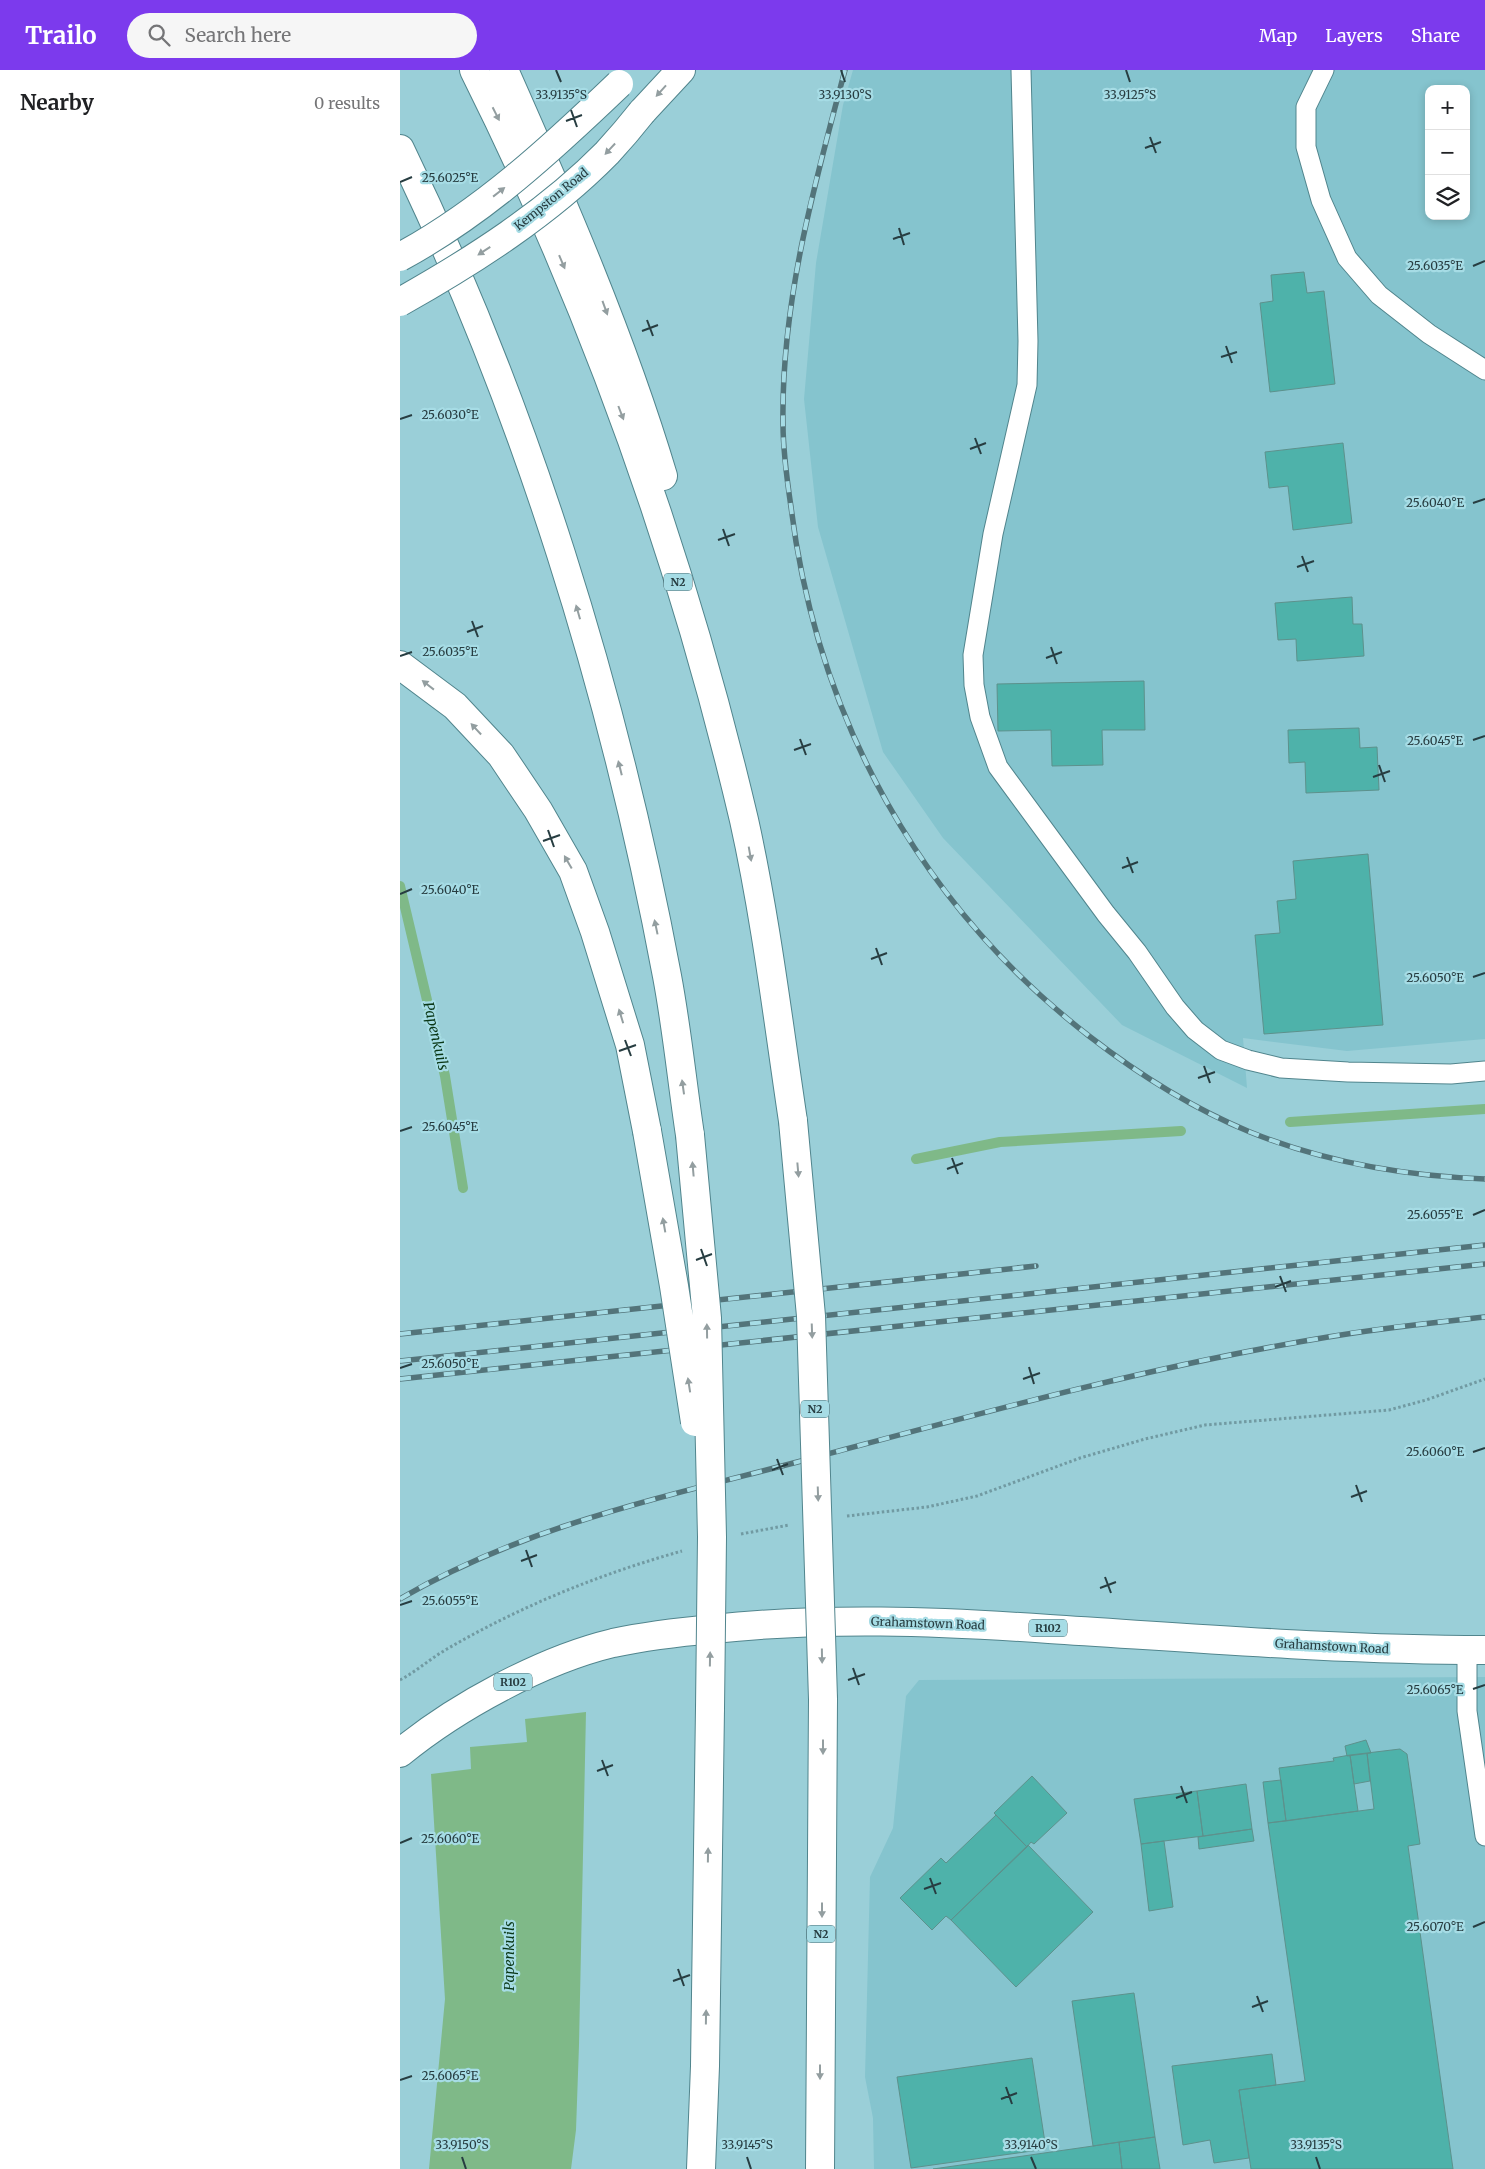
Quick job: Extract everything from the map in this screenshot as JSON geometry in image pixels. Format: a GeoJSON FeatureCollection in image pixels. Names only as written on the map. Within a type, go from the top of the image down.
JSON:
{"type":"FeatureCollection","features":[{"type":"Feature","properties":{"kind":"main road","name":"N2"},"geometry":{"type":"LineString","coordinates":[[474,70],[520,162],[584,316],[646,478],[703,660],[744,822],[768,955],[793,1121],[811,1316],[823,1699],[820,2169]]}},
{"type":"Feature","properties":{"kind":"main road"},"geometry":{"type":"LineString","coordinates":[[504,70],[582,246],[646,420],[713,640],[744,822]]}},
{"type":"Feature","properties":{"kind":"main road","name":"Kempston Road"},"geometry":{"type":"LineString","coordinates":[[400,302],[495,244],[546,206],[606,153],[681,70]]}},
{"type":"Feature","properties":{"kind":"main road"},"geometry":{"type":"LineString","coordinates":[[400,257],[467,216],[517,178],[563,138],[624,77]]}},
{"type":"Feature","properties":{"kind":"main road"},"geometry":{"type":"LineString","coordinates":[[400,149],[484,342],[556,539],[596,674],[640,848],[667,978],[690,1135],[707,1318],[714,1540],[705,2066],[706,2169]]}},
{"type":"Feature","properties":{"kind":"main road"},"geometry":{"type":"LineString","coordinates":[[400,664],[456,706],[500,755],[538,810],[573,871],[595,932],[630,1045],[674,1286],[714,1540]]}},
{"type":"Feature","properties":{"kind":"main road","name":"Grahamstown Road"},"geometry":{"type":"LineString","coordinates":[[400,1753],[421,1735],[451,1715],[530,1674],[612,1644],[670,1634],[762,1624],[881,1620],[1398,1650],[1476,1650]]}},
{"type":"Feature","properties":{"kind":"main road"},"geometry":{"type":"LineString","coordinates":[[701,2169],[705,2066]]}},
{"type":"Feature","properties":{"kind":"lane"},"geometry":{"type":"LineString","coordinates":[[1021,70],[1028,332],[1027,385],[993,534],[973,655],[974,685],[980,717],[998,767],[1106,914],[1138,952],[1174,1007],[1195,1030],[1221,1050],[1248,1060],[1282,1068],[1348,1072],[1441,1074],[1485,1071]]}},
{"type":"Feature","properties":{"kind":"lane"},"geometry":{"type":"LineString","coordinates":[[1324,70],[1306,107],[1306,147],[1321,200],[1347,258],[1379,295],[1429,334],[1485,370]]}},
{"type":"Feature","properties":{"kind":"lane"},"geometry":{"type":"LineString","coordinates":[[1476,1650],[1466,1711],[1485,1836]]}},
{"type":"Feature","properties":{"kind":"path"},"geometry":{"type":"LineString","coordinates":[[838,1517],[927,1507],[977,1496],[1080,1458],[1145,1439],[1205,1425],[1389,1410],[1426,1400],[1485,1379]]}},
{"type":"Feature","properties":{"kind":"path"},"geometry":{"type":"LineString","coordinates":[[400,1680],[416,1672],[446,1649],[546,1599],[625,1567],[714,1540],[793,1524]]}},
{"type":"Feature","properties":{"kind":"shaded area"},"geometry":{"type":"Polygon","coordinates":[[[853,70],[1485,70],[1485,1039],[1347,1051],[1243,1038],[1247,1088],[1122,1025],[943,838],[883,752],[818,527],[804,399],[816,263],[843,105],[853,70]]]}},
{"type":"Feature","properties":{"kind":"shaded area"},"geometry":{"type":"Polygon","coordinates":[[[1485,1677],[1485,2169],[874,2169],[873,2118],[865,2077],[870,1877],[893,1828],[906,1696],[919,1680],[1485,1677]]]}},
{"type":"Feature","properties":{"kind":"water"},"geometry":{"type":"Polygon","coordinates":[[[586,1712],[579,2045],[576,2130],[571,2169],[429,2169],[445,1999],[431,1774],[471,1769],[470,1747],[527,1742],[525,1719],[586,1712]]]}},
{"type":"Feature","properties":{"kind":"building"},"geometry":{"type":"Polygon","coordinates":[[[1304,272],[1307,293],[1324,291],[1335,384],[1270,392],[1260,303],[1273,301],[1271,275],[1304,272]]]}},
{"type":"Feature","properties":{"kind":"building"},"geometry":{"type":"Polygon","coordinates":[[[1343,443],[1352,523],[1293,530],[1288,486],[1269,488],[1265,452],[1343,443]]]}},
{"type":"Feature","properties":{"kind":"building"},"geometry":{"type":"Polygon","coordinates":[[[1352,597],[1353,624],[1362,624],[1364,656],[1297,661],[1296,639],[1278,640],[1275,603],[1352,597]]]}},
{"type":"Feature","properties":{"kind":"building"},"geometry":{"type":"Polygon","coordinates":[[[1144,681],[1145,730],[1102,730],[1103,765],[1052,766],[1051,730],[998,731],[997,684],[1144,681]]]}},
{"type":"Feature","properties":{"kind":"building"},"geometry":{"type":"Polygon","coordinates":[[[1359,728],[1360,748],[1377,747],[1379,790],[1306,793],[1305,762],[1289,763],[1288,730],[1359,728]]]}},
{"type":"Feature","properties":{"kind":"building"},"geometry":{"type":"Polygon","coordinates":[[[1368,854],[1383,1025],[1264,1034],[1255,935],[1280,933],[1277,901],[1296,899],[1293,861],[1368,854]]]}},
{"type":"Feature","properties":{"kind":"building"},"geometry":{"type":"Polygon","coordinates":[[[1366,1740],[1371,1753],[1347,1756],[1345,1746],[1366,1740]]]}},
{"type":"Feature","properties":{"kind":"building"},"geometry":{"type":"Polygon","coordinates":[[[1400,1749],[1407,1754],[1420,1844],[1408,1846],[1453,2169],[1251,2169],[1239,2090],[1305,2081],[1268,1823],[1374,1809],[1367,1753],[1400,1749]]]}},
{"type":"Feature","properties":{"kind":"building"},"geometry":{"type":"Polygon","coordinates":[[[1367,1753],[1370,1781],[1354,1784],[1350,1755],[1367,1753]]]}},
{"type":"Feature","properties":{"kind":"building"},"geometry":{"type":"Polygon","coordinates":[[[1350,1755],[1358,1811],[1286,1821],[1279,1768],[1334,1761],[1333,1758],[1350,1755]]]}},
{"type":"Feature","properties":{"kind":"building"},"geometry":{"type":"Polygon","coordinates":[[[1032,1776],[1067,1813],[1034,1844],[1031,1842],[1027,1847],[994,1813],[1032,1776]]]}},
{"type":"Feature","properties":{"kind":"building"},"geometry":{"type":"Polygon","coordinates":[[[1281,1780],[1286,1821],[1268,1823],[1263,1782],[1281,1780]]]}},
{"type":"Feature","properties":{"kind":"building"},"geometry":{"type":"Polygon","coordinates":[[[1246,1784],[1252,1829],[1203,1836],[1197,1791],[1246,1784]]]}},
{"type":"Feature","properties":{"kind":"building"},"geometry":{"type":"Polygon","coordinates":[[[1197,1791],[1203,1836],[1141,1844],[1134,1799],[1197,1791]]]}},
{"type":"Feature","properties":{"kind":"building"},"geometry":{"type":"Polygon","coordinates":[[[996,1815],[1027,1847],[951,1920],[946,1916],[932,1930],[900,1898],[941,1858],[946,1863],[996,1815]]]}},
{"type":"Feature","properties":{"kind":"building"},"geometry":{"type":"Polygon","coordinates":[[[1252,1829],[1254,1841],[1199,1849],[1198,1837],[1252,1829]]]}},
{"type":"Feature","properties":{"kind":"building"},"geometry":{"type":"Polygon","coordinates":[[[1164,1841],[1173,1907],[1149,1911],[1141,1844],[1164,1841]]]}},
{"type":"Feature","properties":{"kind":"building"},"geometry":{"type":"Polygon","coordinates":[[[1028,1845],[1093,1912],[1016,1987],[951,1920],[1028,1845]]]}},
{"type":"Feature","properties":{"kind":"building"},"geometry":{"type":"Polygon","coordinates":[[[1134,1993],[1155,2137],[1093,2146],[1072,2001],[1134,1993]]]}},
{"type":"Feature","properties":{"kind":"building"},"geometry":{"type":"Polygon","coordinates":[[[1272,2054],[1276,2085],[1239,2090],[1249,2158],[1214,2163],[1210,2140],[1183,2145],[1172,2066],[1272,2054]]]}},
{"type":"Feature","properties":{"kind":"building"},"geometry":{"type":"Polygon","coordinates":[[[1032,2058],[1046,2149],[911,2168],[897,2077],[1032,2058]]]}},
{"type":"Feature","properties":{"kind":"building"},"geometry":{"type":"Polygon","coordinates":[[[1155,2137],[1160,2169],[1122,2169],[1119,2142],[1155,2137]]]}},
{"type":"Feature","properties":{"kind":"building"},"geometry":{"type":"Polygon","coordinates":[[[1119,2142],[1122,2169],[933,2169],[1093,2146],[1119,2142]]]}},
{"type":"Feature","properties":{"kind":"waterway","name":"Papenkuils"},"geometry":{"type":"LineString","coordinates":[[400,886],[445,1076],[463,1188]]}},
{"type":"Feature","properties":{"kind":"waterway"},"geometry":{"type":"LineString","coordinates":[[1290,1122],[1485,1109]]}},
{"type":"Feature","properties":{"kind":"waterway"},"geometry":{"type":"LineString","coordinates":[[916,1159],[1000,1142],[1181,1131]]}},
{"type":"Feature","properties":{"kind":"railway"},"geometry":{"type":"LineString","coordinates":[[845,70],[811,201],[794,289],[787,334],[784,379],[784,445],[791,507],[804,585],[825,660],[852,733],[886,801],[927,867],[975,928],[1029,984],[1089,1036],[1146,1077],[1228,1123],[1278,1143],[1307,1152],[1395,1171],[1485,1179]]}},
{"type":"Feature","properties":{"kind":"railway"},"geometry":{"type":"LineString","coordinates":[[400,1361],[1485,1245]]}},
{"type":"Feature","properties":{"kind":"railway"},"geometry":{"type":"LineString","coordinates":[[400,1379],[1485,1264]]}},
{"type":"Feature","properties":{"kind":"railway"},"geometry":{"type":"LineString","coordinates":[[400,1334],[1036,1266]]}},
{"type":"Feature","properties":{"kind":"railway"},"geometry":{"type":"LineString","coordinates":[[400,1599],[447,1574],[496,1552],[546,1532],[597,1516],[1065,1392],[1196,1362],[1328,1337],[1485,1317]]}}]}
